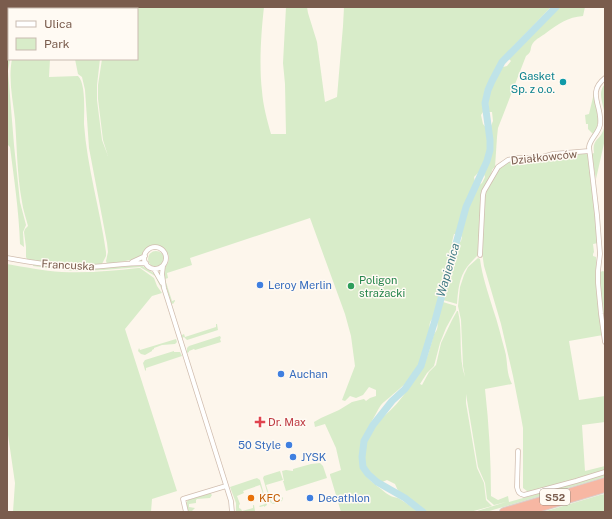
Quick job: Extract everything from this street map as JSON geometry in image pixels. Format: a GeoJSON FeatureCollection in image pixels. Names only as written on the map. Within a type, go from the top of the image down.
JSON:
{"type":"FeatureCollection","features":[{"type":"Feature","properties":{"kind":"highway","name":"S52"},"geometry":{"type":"LineString","coordinates":[[504,512],[605,482]]}},
{"type":"Feature","properties":{"kind":"highway","name":"S52"},"geometry":{"type":"LineString","coordinates":[[524,512],[605,488]]}},
{"type":"Feature","properties":{"kind":"street"},"geometry":{"type":"LineString","coordinates":[[605,78],[600,82],[596,89],[596,98],[600,114],[600,125],[590,142],[589,151],[597,215],[600,254],[598,283],[605,342]]}},
{"type":"Feature","properties":{"kind":"street","name":"Działkowców"},"geometry":{"type":"LineString","coordinates":[[480,255],[483,195],[498,167],[504,162],[516,158],[539,158],[553,154],[589,151]]}},
{"type":"Feature","properties":{"kind":"street"},"geometry":{"type":"LineString","coordinates":[[164,288],[154,269],[146,263],[146,253],[152,248],[162,250],[166,256],[162,274],[164,288],[231,501],[232,512]]}},
{"type":"Feature","properties":{"kind":"street","name":"Francuska"},"geometry":{"type":"LineString","coordinates":[[128,263],[145,256]]}},
{"type":"Feature","properties":{"kind":"street","name":"Francuska"},"geometry":{"type":"LineString","coordinates":[[7,258],[72,267],[146,263]]}},
{"type":"Feature","properties":{"kind":"street"},"geometry":{"type":"LineString","coordinates":[[154,269],[163,266]]}},
{"type":"Feature","properties":{"kind":"street"},"geometry":{"type":"LineString","coordinates":[[518,451],[517,487],[518,491],[524,495],[605,472]]}},
{"type":"Feature","properties":{"kind":"street"},"geometry":{"type":"LineString","coordinates":[[186,512],[183,499],[226,486]]}},
{"type":"Feature","properties":{"kind":"green space"},"geometry":{"type":"Polygon","coordinates":[[[264,7],[261,38],[261,81],[263,102],[271,134],[286,134],[283,63],[286,7],[307,7],[317,42],[325,102],[337,97],[344,7],[551,7],[502,58],[485,89],[483,112],[481,115],[483,124],[487,129],[488,147],[486,159],[480,173],[474,177],[475,182],[456,234],[454,234],[452,242],[454,245],[434,317],[430,323],[430,331],[424,354],[417,369],[411,377],[380,407],[366,433],[361,448],[360,456],[363,471],[369,479],[388,494],[398,498],[418,512],[341,512],[330,475],[341,470],[336,448],[325,424],[315,427],[314,422],[352,402],[364,399],[366,401],[376,396],[376,390],[369,387],[363,395],[356,398],[350,396],[345,401],[342,400],[355,366],[351,336],[345,314],[310,218],[190,258],[192,265],[167,273],[168,278],[165,279],[172,301],[175,300],[173,304],[171,303],[165,284],[164,270],[169,257],[163,248],[158,245],[154,245],[148,248],[137,258],[107,264],[107,243],[89,148],[85,90],[82,77],[78,74],[75,60],[100,60],[97,85],[97,100],[102,140],[108,156],[103,140],[98,99],[98,85],[102,60],[138,60],[138,8],[108,8],[264,7]]]}},
{"type":"Feature","properties":{"kind":"green space"},"geometry":{"type":"Polygon","coordinates":[[[559,7],[585,7],[583,16],[563,22],[536,40],[526,56],[498,128],[495,167],[492,170],[491,176],[481,195],[478,255],[462,275],[458,289],[457,304],[443,300],[456,247],[461,241],[462,237],[460,235],[469,203],[478,186],[482,183],[485,177],[484,174],[489,162],[491,151],[491,126],[493,121],[492,112],[489,112],[488,103],[490,90],[503,67],[507,66],[511,61],[509,59],[559,7]]]}},
{"type":"Feature","properties":{"kind":"green space"},"geometry":{"type":"Polygon","coordinates":[[[8,15],[8,60],[10,60],[8,71],[20,202],[26,225],[23,232],[24,247],[20,244],[10,147],[7,144],[8,15]]]}},
{"type":"Feature","properties":{"kind":"green space"},"geometry":{"type":"Polygon","coordinates":[[[12,60],[50,60],[49,77],[78,76],[81,80],[88,156],[106,252],[106,256],[102,264],[55,263],[36,261],[27,259],[26,257],[24,232],[28,226],[22,205],[19,182],[11,67],[12,60]]]}},
{"type":"Feature","properties":{"kind":"green space"},"geometry":{"type":"Polygon","coordinates":[[[605,84],[605,114],[601,96],[602,88],[605,84]]]}},
{"type":"Feature","properties":{"kind":"green space"},"geometry":{"type":"Polygon","coordinates":[[[594,93],[598,108],[598,123],[595,133],[593,134],[588,129],[585,115],[589,114],[594,93]]]}},
{"type":"Feature","properties":{"kind":"green space"},"geometry":{"type":"Polygon","coordinates":[[[605,124],[605,139],[596,179],[591,154],[594,153],[594,145],[604,129],[605,124]]]}},
{"type":"Feature","properties":{"kind":"green space"},"geometry":{"type":"Polygon","coordinates":[[[586,153],[588,155],[598,243],[593,244],[593,256],[596,257],[598,307],[603,335],[569,341],[579,400],[605,396],[605,422],[582,425],[585,471],[605,466],[605,471],[530,492],[523,488],[523,428],[513,376],[501,324],[484,266],[482,252],[485,195],[491,181],[498,171],[511,160],[522,159],[527,161],[528,159],[586,153]]]}},
{"type":"Feature","properties":{"kind":"green space"},"geometry":{"type":"Polygon","coordinates":[[[156,251],[163,256],[164,259],[159,266],[156,267],[149,262],[148,259],[153,252],[156,251]]]}},
{"type":"Feature","properties":{"kind":"green space"},"geometry":{"type":"Polygon","coordinates":[[[478,258],[480,259],[506,355],[509,376],[512,384],[485,389],[490,442],[491,496],[498,500],[508,496],[509,502],[605,473],[605,477],[486,512],[474,512],[506,502],[494,505],[487,499],[485,483],[478,467],[466,394],[466,403],[477,468],[484,483],[486,500],[492,506],[470,512],[425,512],[399,493],[395,484],[387,480],[382,482],[369,472],[364,463],[363,457],[365,446],[376,425],[402,398],[424,365],[434,334],[437,330],[438,316],[443,302],[456,306],[456,310],[440,343],[434,366],[427,373],[420,384],[422,385],[429,372],[436,365],[441,343],[457,311],[460,327],[462,361],[465,377],[463,366],[461,320],[458,306],[460,287],[468,267],[478,258]]]}},
{"type":"Feature","properties":{"kind":"green space"},"geometry":{"type":"Polygon","coordinates":[[[7,264],[62,272],[100,272],[140,268],[154,278],[162,293],[152,296],[125,329],[177,491],[152,499],[151,512],[13,512],[15,483],[7,428],[7,264]]]}},
{"type":"Feature","properties":{"kind":"green space"},"geometry":{"type":"Polygon","coordinates":[[[33,265],[89,269],[141,265],[155,274],[159,280],[162,290],[155,276],[140,267],[78,271],[33,265]]]}},
{"type":"Feature","properties":{"kind":"green space"},"geometry":{"type":"Polygon","coordinates":[[[603,271],[605,272],[605,331],[602,314],[599,274],[603,271]]]}},
{"type":"Feature","properties":{"kind":"green space"},"geometry":{"type":"Polygon","coordinates":[[[216,324],[218,330],[187,340],[184,337],[182,338],[182,335],[184,334],[185,337],[216,327],[216,324]]]}},
{"type":"Feature","properties":{"kind":"green space"},"geometry":{"type":"Polygon","coordinates":[[[220,336],[221,342],[195,350],[194,349],[187,353],[187,348],[189,346],[220,336]]]}},
{"type":"Feature","properties":{"kind":"green space"},"geometry":{"type":"Polygon","coordinates":[[[176,339],[177,342],[175,344],[162,345],[154,348],[145,355],[138,351],[139,348],[140,350],[176,339]]]}},
{"type":"Feature","properties":{"kind":"green space"},"geometry":{"type":"Polygon","coordinates":[[[174,351],[180,352],[182,356],[146,368],[146,371],[145,370],[143,363],[145,360],[174,351]]]}},
{"type":"Feature","properties":{"kind":"green space"},"geometry":{"type":"Polygon","coordinates":[[[320,463],[323,466],[327,478],[286,491],[282,471],[293,471],[293,469],[320,463]]]}},
{"type":"Feature","properties":{"kind":"green space"},"geometry":{"type":"Polygon","coordinates":[[[280,471],[283,480],[266,485],[272,503],[282,500],[282,497],[283,498],[282,501],[273,504],[270,502],[263,478],[264,476],[280,471]]]}},
{"type":"Feature","properties":{"kind":"green space"},"geometry":{"type":"Polygon","coordinates":[[[257,478],[260,480],[267,505],[264,507],[259,506],[265,504],[260,485],[243,491],[244,493],[237,496],[240,504],[239,508],[242,511],[253,508],[254,505],[255,511],[238,512],[236,511],[236,503],[230,487],[257,478]]]}},
{"type":"Feature","properties":{"kind":"green space"},"geometry":{"type":"Polygon","coordinates":[[[210,493],[212,495],[210,498],[197,499],[196,503],[189,504],[189,507],[195,508],[191,512],[188,512],[186,503],[188,500],[210,493]]]}},
{"type":"Feature","properties":{"kind":"green space"},"geometry":{"type":"Polygon","coordinates":[[[605,494],[605,512],[543,512],[600,495],[605,494]]]}},
{"type":"Feature","properties":{"kind":"waterway","name":"Wapienica"},"geometry":{"type":"LineString","coordinates":[[423,512],[405,498],[377,482],[368,474],[363,467],[362,457],[364,441],[373,425],[392,401],[405,389],[421,366],[466,207],[487,161],[490,150],[485,103],[488,90],[502,62],[556,7]]}},
{"type":"Feature","properties":{"kind":"place","name":"Gasket Sp. z o.o."},"geometry":{"type":"Point","coordinates":[563,82]}},
{"type":"Feature","properties":{"kind":"place","name":"Leroy Merlin"},"geometry":{"type":"Point","coordinates":[260,285]}},
{"type":"Feature","properties":{"kind":"place","name":"Poligon strażacki"},"geometry":{"type":"Point","coordinates":[351,286]}},
{"type":"Feature","properties":{"kind":"place","name":"Auchan"},"geometry":{"type":"Point","coordinates":[281,374]}},
{"type":"Feature","properties":{"kind":"place","name":"Dr. Max"},"geometry":{"type":"Point","coordinates":[260,422]}},
{"type":"Feature","properties":{"kind":"place","name":"50 Style"},"geometry":{"type":"Point","coordinates":[289,445]}},
{"type":"Feature","properties":{"kind":"place","name":"JYSK"},"geometry":{"type":"Point","coordinates":[293,457]}},
{"type":"Feature","properties":{"kind":"place","name":"KFC"},"geometry":{"type":"Point","coordinates":[251,498]}},
{"type":"Feature","properties":{"kind":"place","name":"Decathlon"},"geometry":{"type":"Point","coordinates":[310,498]}}]}
